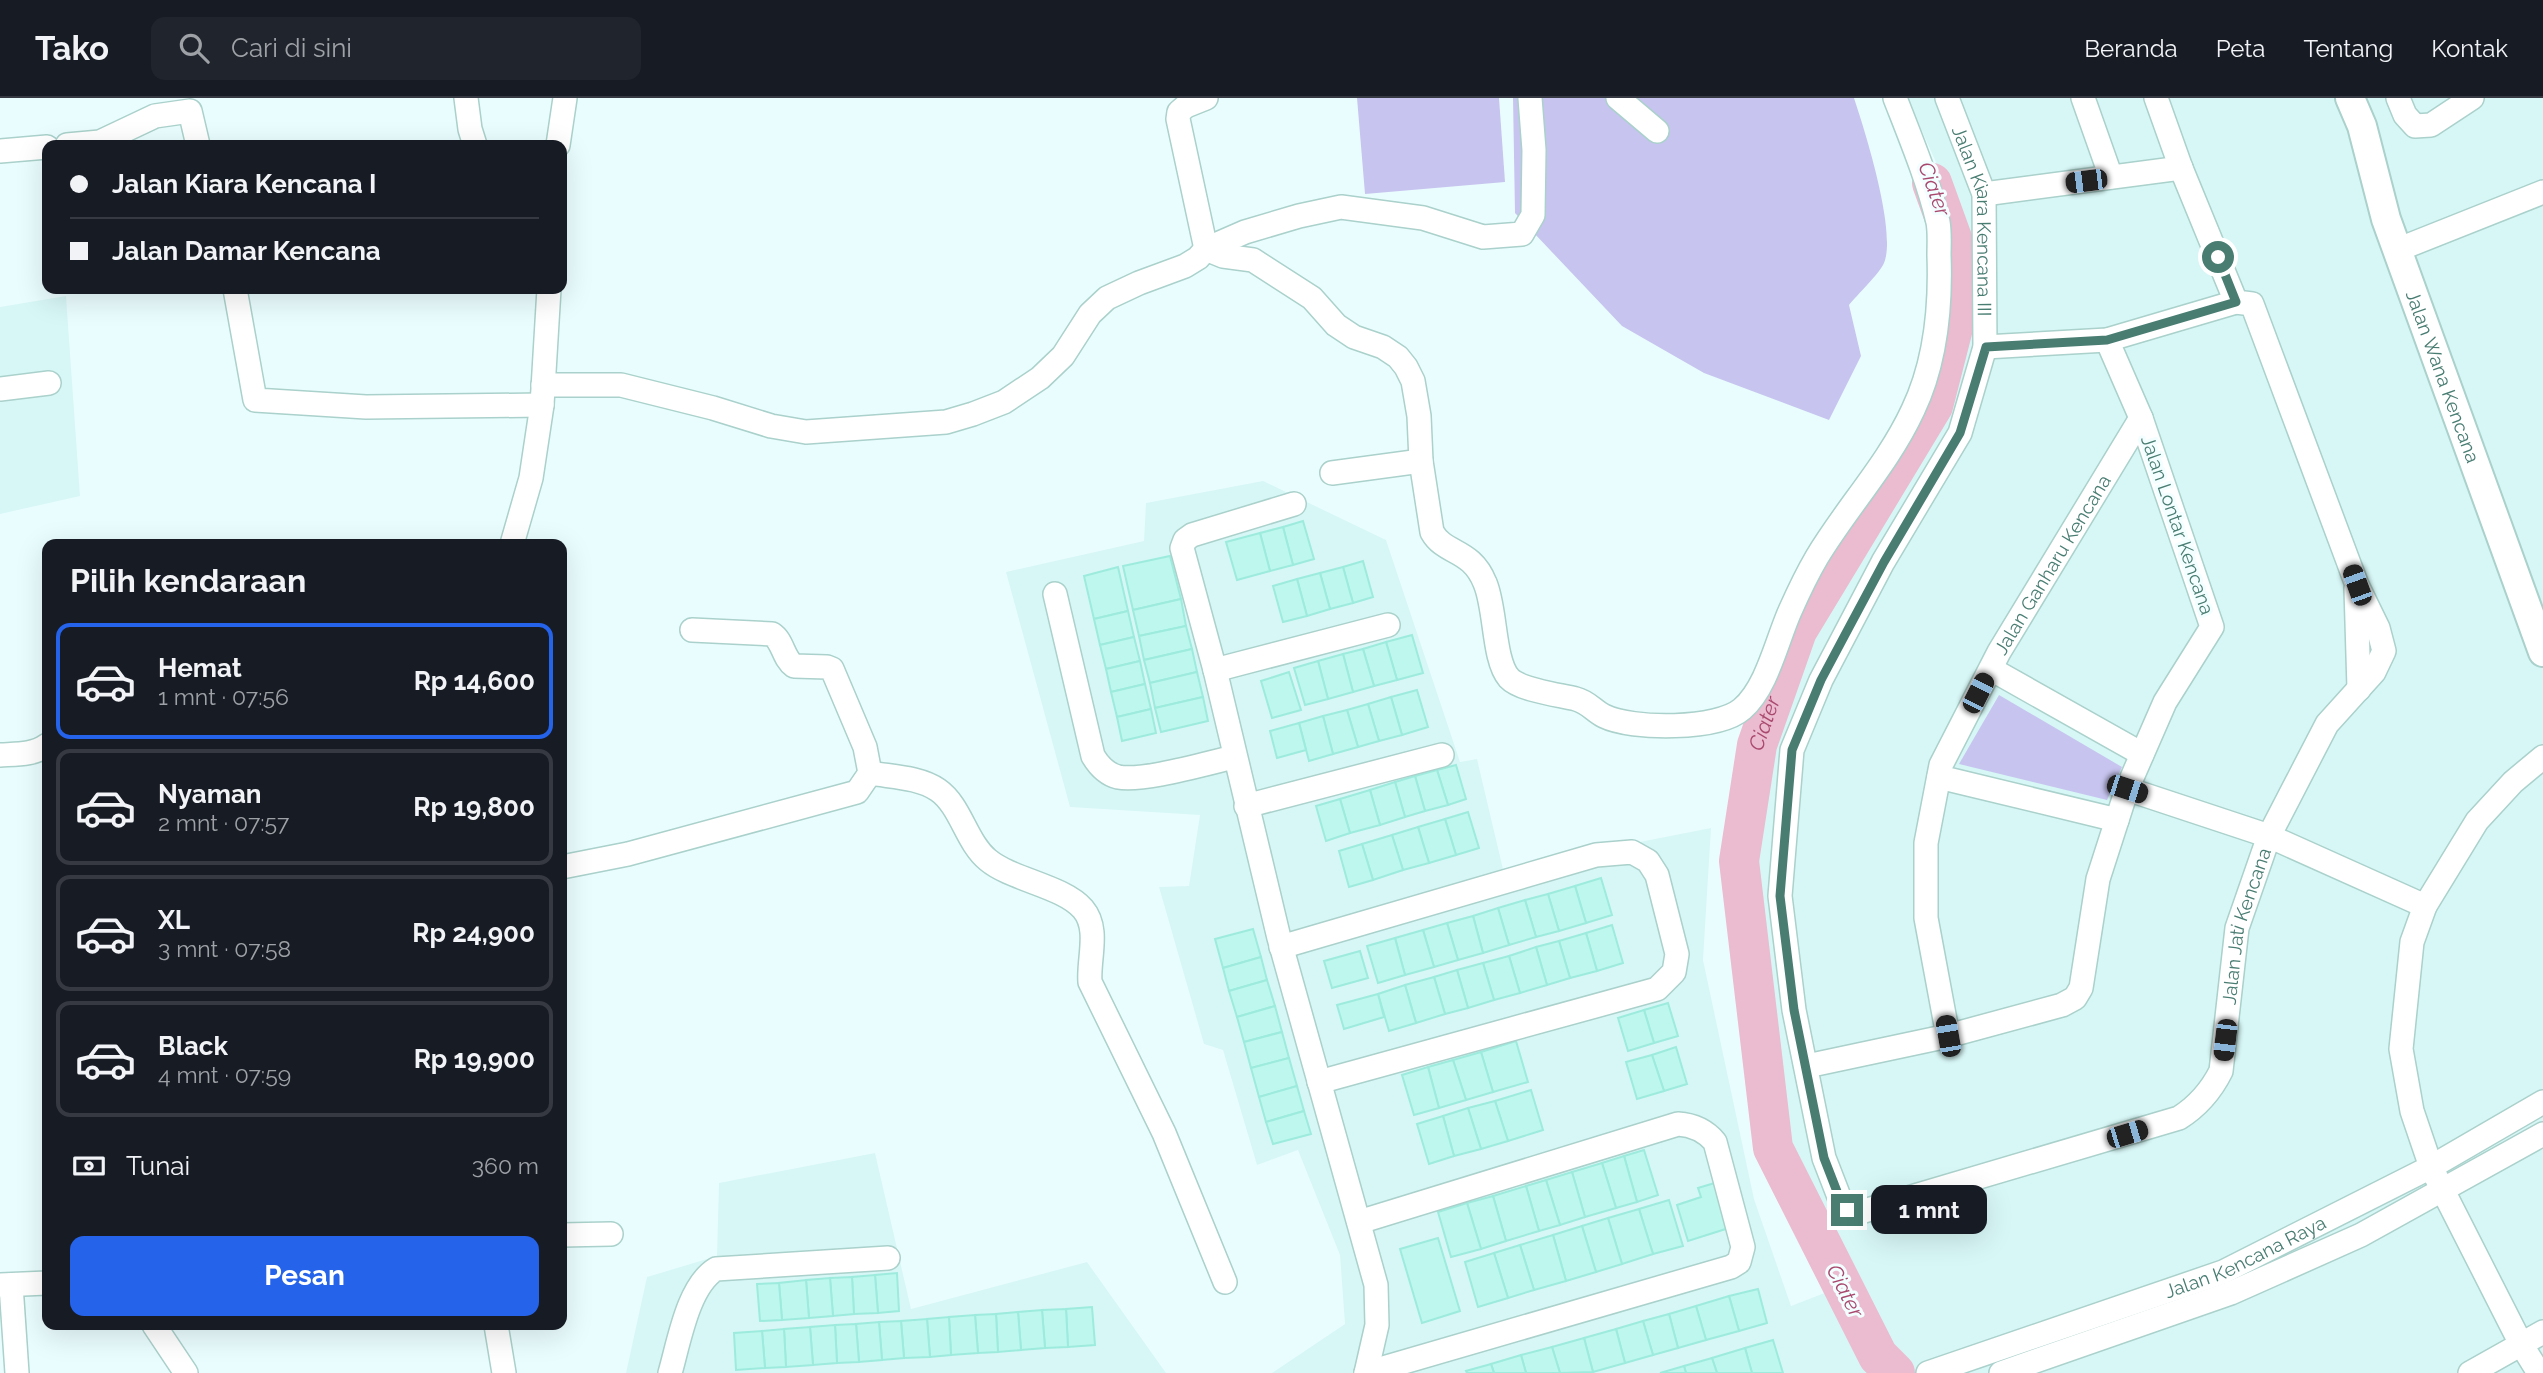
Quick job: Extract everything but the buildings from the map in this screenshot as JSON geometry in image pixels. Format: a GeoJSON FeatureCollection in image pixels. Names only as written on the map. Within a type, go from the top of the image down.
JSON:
{"type":"FeatureCollection","features":[{"type":"Feature","properties":{"kind":"street"},"geometry":{"type":"LineString","coordinates":[[466,98],[474,140]]}},
{"type":"Feature","properties":{"kind":"street"},"geometry":{"type":"LineString","coordinates":[[559,140],[565,98]]}},
{"type":"Feature","properties":{"kind":"street"},"geometry":{"type":"LineString","coordinates":[[1206,98],[1186,106],[1179,112],[1178,119],[1206,249]]}},
{"type":"Feature","properties":{"kind":"street"},"geometry":{"type":"LineString","coordinates":[[235,294],[255,400],[366,407],[542,395],[621,385],[771,426],[806,432],[946,422],[1004,402],[1040,379],[1063,356],[1090,314],[1107,299],[1139,283],[1185,266],[1206,249],[1245,232],[1341,207],[1423,218],[1483,237],[1522,234],[1533,215],[1534,150],[1530,98]]}},
{"type":"Feature","properties":{"kind":"street"},"geometry":{"type":"LineString","coordinates":[[1618,98],[1657,131]]}},
{"type":"Feature","properties":{"kind":"street"},"geometry":{"type":"LineString","coordinates":[[1206,249],[1223,256],[1253,260],[1312,298],[1336,325],[1354,337],[1383,347],[1398,357],[1413,381],[1432,532],[1438,542],[1473,561],[1485,583],[1499,653],[1510,679],[1521,686],[1585,702],[1604,716],[1629,724],[1714,722],[1743,709],[1760,686],[1790,611],[1817,557],[1882,464],[1913,411],[1925,379],[1934,344],[1940,281],[1939,226],[1927,184],[1895,98]]}},
{"type":"Feature","properties":{"kind":"street","name":"Jalan Kiara Kencana III"},"geometry":{"type":"LineString","coordinates":[[1847,1210],[1843,1207],[1824,1158],[1794,1010],[1780,896],[1792,750],[1821,680],[1884,562],[1960,433],[1986,347],[1984,194],[1947,98]]}},
{"type":"Feature","properties":{"kind":"street"},"geometry":{"type":"LineString","coordinates":[[2083,98],[2111,177]]}},
{"type":"Feature","properties":{"kind":"street","name":"Jalan Jati Kencana"},"geometry":{"type":"LineString","coordinates":[[1847,1210],[1857,1213],[1943,1188],[2179,1118],[2194,1108],[2214,1085],[2221,1071],[2237,928],[2269,836],[2328,724],[2374,672],[2384,651],[2378,628],[2357,585],[2244,303],[2181,168],[2156,98]]}},
{"type":"Feature","properties":{"kind":"street","name":"Jalan Wana Kencana"},"geometry":{"type":"LineString","coordinates":[[2350,98],[2362,125],[2386,219],[2543,652]]}},
{"type":"Feature","properties":{"kind":"street"},"geometry":{"type":"LineString","coordinates":[[2398,98],[2405,115],[2415,126],[2431,125],[2472,98]]}},
{"type":"Feature","properties":{"kind":"street"},"geometry":{"type":"LineString","coordinates":[[104,140],[155,116],[190,111],[197,140]]}},
{"type":"Feature","properties":{"kind":"street"},"geometry":{"type":"LineString","coordinates":[[0,151],[42,147]]}},
{"type":"Feature","properties":{"kind":"street"},"geometry":{"type":"LineString","coordinates":[[1984,194],[2181,168]]}},
{"type":"Feature","properties":{"kind":"street"},"geometry":{"type":"LineString","coordinates":[[2397,250],[2543,192]]}},
{"type":"Feature","properties":{"kind":"street"},"geometry":{"type":"LineString","coordinates":[[513,539],[531,478],[542,395],[549,294]]}},
{"type":"Feature","properties":{"kind":"street"},"geometry":{"type":"LineString","coordinates":[[1986,347],[2107,340],[2244,303]]}},
{"type":"Feature","properties":{"kind":"street"},"geometry":{"type":"LineString","coordinates":[[2107,340],[2141,418]]}},
{"type":"Feature","properties":{"kind":"street"},"geometry":{"type":"LineString","coordinates":[[0,388],[48,383]]}},
{"type":"Feature","properties":{"kind":"street","name":"Jalan Ganharu Kencana"},"geometry":{"type":"LineString","coordinates":[[1948,1036],[1926,918],[1926,843],[1941,765],[1991,669],[2141,418]]}},
{"type":"Feature","properties":{"kind":"street","name":"Jalan Lontar Kencana"},"geometry":{"type":"LineString","coordinates":[[1807,1066],[1948,1036],[2062,1005],[2075,998],[2081,988],[2098,879],[2127,789],[2165,702],[2212,627],[2141,418]]}},
{"type":"Feature","properties":{"kind":"street"},"geometry":{"type":"LineString","coordinates":[[1332,473],[1421,461]]}},
{"type":"Feature","properties":{"kind":"street"},"geometry":{"type":"LineString","coordinates":[[1294,504],[1192,535],[1185,540],[1182,548],[1215,670],[1281,947],[1376,1285],[1377,1325],[1366,1373],[1731,1267],[1739,1262],[1743,1247],[1715,1142],[1709,1134],[1689,1125],[1678,1124],[1359,1222]]}},
{"type":"Feature","properties":{"kind":"street"},"geometry":{"type":"LineString","coordinates":[[1055,594],[1093,756],[1100,768],[1116,776],[1135,778],[1234,757]]}},
{"type":"Feature","properties":{"kind":"street"},"geometry":{"type":"LineString","coordinates":[[1215,670],[1388,625]]}},
{"type":"Feature","properties":{"kind":"street"},"geometry":{"type":"LineString","coordinates":[[567,866],[628,854],[857,792],[870,773],[865,747],[832,669],[794,666],[778,638],[772,634],[692,629]]}},
{"type":"Feature","properties":{"kind":"street"},"geometry":{"type":"LineString","coordinates":[[1991,669],[2142,754]]}},
{"type":"Feature","properties":{"kind":"street"},"geometry":{"type":"LineString","coordinates":[[0,755],[25,754],[42,749]]}},
{"type":"Feature","properties":{"kind":"street"},"geometry":{"type":"LineString","coordinates":[[1246,806],[1442,755]]}},
{"type":"Feature","properties":{"kind":"street"},"geometry":{"type":"LineString","coordinates":[[2539,1373],[2521,1344],[2431,1167],[2412,1111],[2402,1049],[2412,942],[2425,906],[2477,821],[2513,782],[2543,757]]}},
{"type":"Feature","properties":{"kind":"street"},"geometry":{"type":"LineString","coordinates":[[870,773],[914,780],[941,792],[988,860],[1071,900],[1084,910],[1093,936],[1089,961],[1090,982],[1164,1133],[1225,1282]]}},
{"type":"Feature","properties":{"kind":"street"},"geometry":{"type":"LineString","coordinates":[[1939,777],[2117,820]]}},
{"type":"Feature","properties":{"kind":"street"},"geometry":{"type":"LineString","coordinates":[[2127,789],[2269,836],[2425,906]]}},
{"type":"Feature","properties":{"kind":"street"},"geometry":{"type":"LineString","coordinates":[[1281,947],[1597,855],[1632,852],[1648,861],[1657,875],[1677,954],[1674,972],[1657,989],[1319,1082]]}},
{"type":"Feature","properties":{"kind":"street","name":"Jalan Kencana Raya"},"geometry":{"type":"LineString","coordinates":[[1934,1371],[2223,1272],[2431,1167],[2543,1102]]}},
{"type":"Feature","properties":{"kind":"street","name":"Jalan Kencana Raya"},"geometry":{"type":"LineString","coordinates":[[2003,1373],[2231,1293],[2361,1235],[2543,1134]]}},
{"type":"Feature","properties":{"kind":"street"},"geometry":{"type":"LineString","coordinates":[[567,1235],[611,1234]]}},
{"type":"Feature","properties":{"kind":"street"},"geometry":{"type":"LineString","coordinates":[[670,1373],[695,1293],[704,1276],[716,1269],[888,1258]]}},
{"type":"Feature","properties":{"kind":"street"},"geometry":{"type":"LineString","coordinates":[[17,1373],[6,1285],[42,1283]]}},
{"type":"Feature","properties":{"kind":"street"},"geometry":{"type":"LineString","coordinates":[[157,1330],[186,1373]]}},
{"type":"Feature","properties":{"kind":"street"},"geometry":{"type":"LineString","coordinates":[[497,1330],[504,1373]]}},
{"type":"Feature","properties":{"kind":"street"},"geometry":{"type":"LineString","coordinates":[[2469,1373],[2543,1332]]}},
{"type":"Feature","properties":{"kind":"street"},"geometry":{"type":"LineString","coordinates":[[1995,1350],[2003,1373]]}},
{"type":"Feature","properties":{"kind":"shaded area"},"geometry":{"type":"Polygon","coordinates":[[[1357,98],[1499,98],[1505,182],[1365,194],[1357,98]]]}},
{"type":"Feature","properties":{"kind":"shaded area"},"geometry":{"type":"Polygon","coordinates":[[[1513,98],[1854,98],[1878,181],[1887,248],[1882,267],[1849,305],[1861,356],[1829,420],[1704,373],[1622,326],[1515,213],[1513,98]]]}},
{"type":"Feature","properties":{"kind":"shaded area"},"geometry":{"type":"Polygon","coordinates":[[[1907,98],[2543,98],[2543,1373],[1272,1373],[1345,1324],[1340,1255],[1298,1150],[1257,1165],[1223,1050],[1204,1044],[1159,887],[1189,886],[1200,815],[1070,807],[1006,572],[1144,541],[1146,503],[1263,481],[1386,540],[1460,762],[1477,759],[1503,869],[1711,828],[1703,960],[1754,1199],[1791,1306],[1853,1282],[1810,1218],[1784,1124],[1760,990],[1752,907],[1752,844],[1785,702],[1831,601],[1928,447],[1955,365],[1963,277],[1949,191],[1907,98]]]}},
{"type":"Feature","properties":{"kind":"shaded area"},"geometry":{"type":"Polygon","coordinates":[[[66,296],[80,496],[0,514],[0,307],[66,296]]]}},
{"type":"Feature","properties":{"kind":"shaded area"},"geometry":{"type":"Polygon","coordinates":[[[1999,695],[2122,767],[2107,800],[1959,764],[1999,695]]]}},
{"type":"Feature","properties":{"kind":"shaded area"},"geometry":{"type":"Polygon","coordinates":[[[875,1153],[911,1309],[1087,1262],[1166,1373],[626,1373],[647,1277],[717,1256],[719,1183],[875,1153]]]}},
{"type":"Feature","properties":{"kind":"waterway","name":"Ciater"},"geometry":{"type":"LineString","coordinates":[[1895,1373],[1878,1356],[1773,1148],[1739,861],[1757,745],[1797,631],[1933,406],[1966,277],[1932,183]]}},
{"type":"Feature","properties":{"kind":"route"},"geometry":{"type":"LineString","coordinates":[[1847,1210],[1843,1207],[1824,1158],[1794,1010],[1780,896],[1792,750],[1821,680],[1884,562],[1960,433],[1986,347],[2107,340],[2236,302],[2218,257]]}}]}
